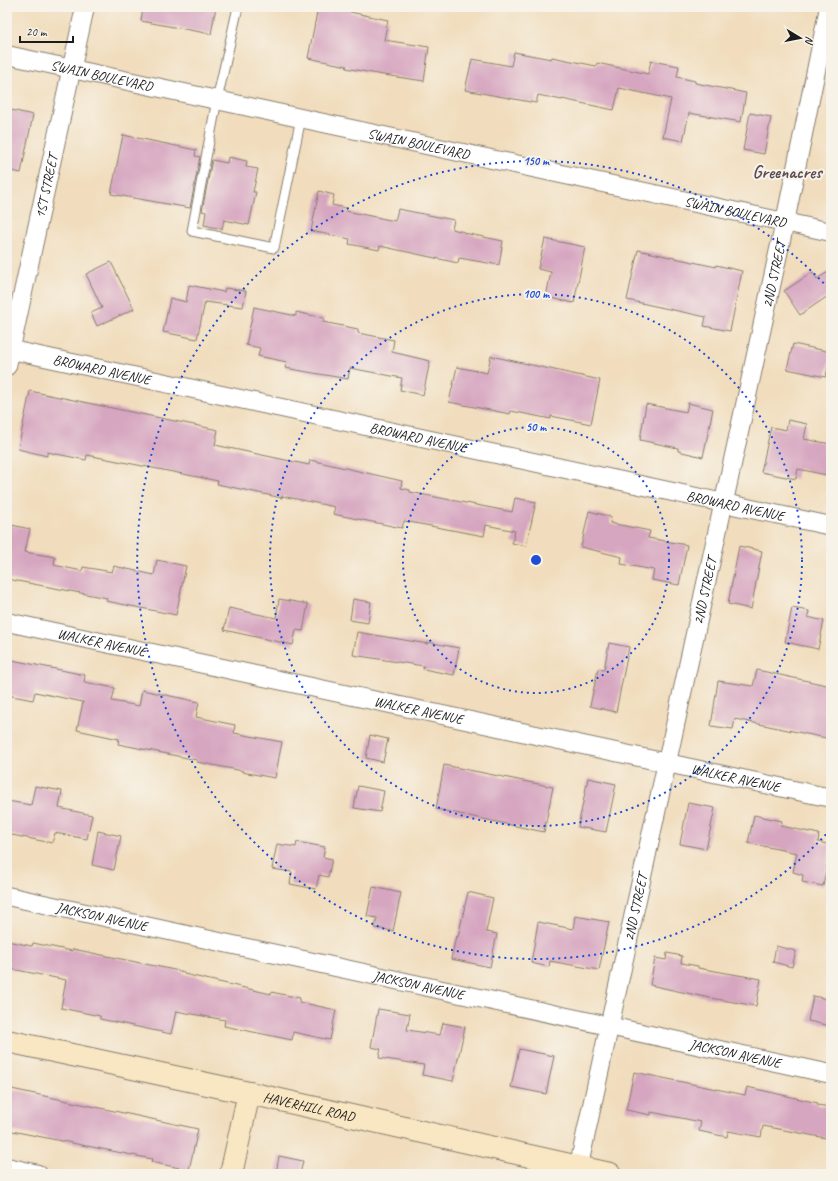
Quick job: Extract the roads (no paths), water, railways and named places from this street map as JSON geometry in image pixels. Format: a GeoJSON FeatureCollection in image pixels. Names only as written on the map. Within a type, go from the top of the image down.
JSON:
{"type":"FeatureCollection","features":[{"type":"Feature","properties":{"kind":"street","name":"1ST STREET"},"geometry":{"type":"LineString","coordinates":[[8,355],[85,7]]}},
{"type":"Feature","properties":{"kind":"street","name":"2ND STREET"},"geometry":{"type":"LineString","coordinates":[[578,1171],[785,222],[829,7]]}},
{"type":"Feature","properties":{"kind":"street","name":"SWAIN BOULEVARD"},"geometry":{"type":"LineString","coordinates":[[7,55],[831,232]]}},
{"type":"Feature","properties":{"kind":"street","name":"BROWARD AVENUE"},"geometry":{"type":"LineString","coordinates":[[8,355],[831,526]]}},
{"type":"Feature","properties":{"kind":"street","name":"WALKER AVENUE"},"geometry":{"type":"LineString","coordinates":[[7,622],[831,798]]}},
{"type":"Feature","properties":{"kind":"street","name":"JACKSON AVENUE"},"geometry":{"type":"LineString","coordinates":[[7,896],[610,1025],[831,1074]]}},
{"type":"Feature","properties":{"kind":"street","name":"HAVERHILL ROAD"},"geometry":{"type":"LineString","coordinates":[[7,1041],[249,1093],[578,1171],[610,1174]]}},
{"type":"Feature","properties":{"kind":"street"},"geometry":{"type":"LineString","coordinates":[[231,1174],[249,1093]]}},
{"type":"Feature","properties":{"kind":"street"},"geometry":{"type":"LineString","coordinates":[[7,1167],[38,1174]]}},
{"type":"Feature","properties":{"kind":"lane"},"geometry":{"type":"LineString","coordinates":[[238,7],[217,100],[192,231],[274,248],[301,118]]}},
{"type":"Feature","properties":{"kind":"district","name":"Greenacres"},"geometry":{"type":"Point","coordinates":[787,172]}}]}
